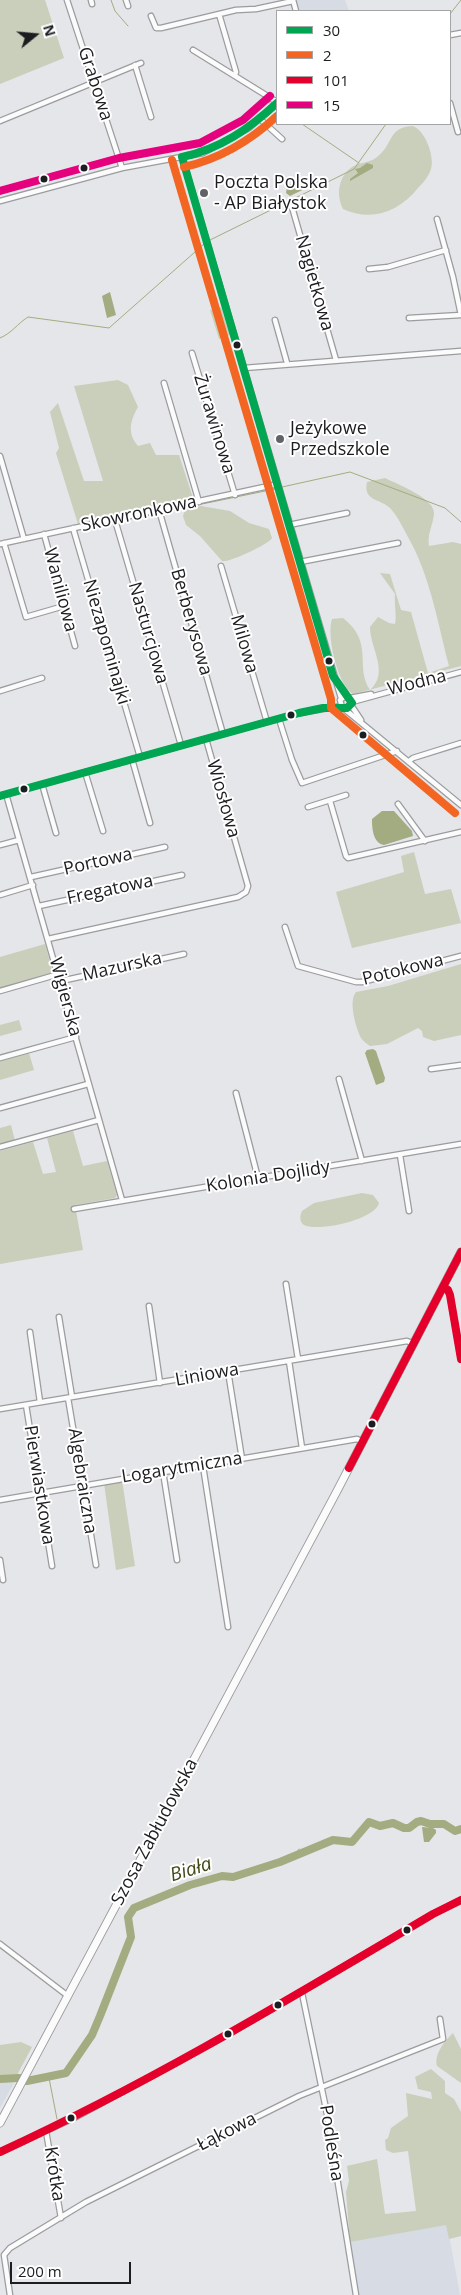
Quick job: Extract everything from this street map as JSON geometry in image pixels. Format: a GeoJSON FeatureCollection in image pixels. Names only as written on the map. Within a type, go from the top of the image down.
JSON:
{"type":"FeatureCollection","features":[{"type":"Feature","properties":{"kind":"highway","name":"Szosa Zabłudowska"},"geometry":{"type":"LineString","coordinates":[[0,2123],[363,1442],[461,1252]]}},
{"type":"Feature","properties":{"kind":"street","name":"Grabowa"},"geometry":{"type":"LineString","coordinates":[[67,0],[122,168]]}},
{"type":"Feature","properties":{"kind":"street"},"geometry":{"type":"LineString","coordinates":[[126,0],[128,6]]}},
{"type":"Feature","properties":{"kind":"street"},"geometry":{"type":"LineString","coordinates":[[152,16],[156,28],[160,28],[219,14],[256,9],[293,0]]}},
{"type":"Feature","properties":{"kind":"street"},"geometry":{"type":"LineString","coordinates":[[219,14],[236,72],[235,75]]}},
{"type":"Feature","properties":{"kind":"street"},"geometry":{"type":"LineString","coordinates":[[194,50],[276,102]]}},
{"type":"Feature","properties":{"kind":"street"},"geometry":{"type":"LineString","coordinates":[[0,121],[141,63]]}},
{"type":"Feature","properties":{"kind":"street"},"geometry":{"type":"LineString","coordinates":[[135,65],[151,117]]}},
{"type":"Feature","properties":{"kind":"street"},"geometry":{"type":"LineString","coordinates":[[0,201],[122,168],[204,153],[221,145],[260,119],[276,104]]}},
{"type":"Feature","properties":{"kind":"street"},"geometry":{"type":"LineString","coordinates":[[451,107],[458,132]]}},
{"type":"Feature","properties":{"kind":"street"},"geometry":{"type":"LineString","coordinates":[[260,119],[282,139]]}},
{"type":"Feature","properties":{"kind":"street"},"geometry":{"type":"LineString","coordinates":[[182,158],[333,676],[346,702],[362,721],[461,805]]}},
{"type":"Feature","properties":{"kind":"street","name":"Nagietkowa"},"geometry":{"type":"LineString","coordinates":[[292,207],[336,360]]}},
{"type":"Feature","properties":{"kind":"street"},"geometry":{"type":"LineString","coordinates":[[409,318],[461,315],[437,219]]}},
{"type":"Feature","properties":{"kind":"street"},"geometry":{"type":"LineString","coordinates":[[369,269],[388,267],[446,250]]}},
{"type":"Feature","properties":{"kind":"street"},"geometry":{"type":"LineString","coordinates":[[454,283],[461,283]]}},
{"type":"Feature","properties":{"kind":"street"},"geometry":{"type":"LineString","coordinates":[[275,320],[287,364]]}},
{"type":"Feature","properties":{"kind":"street"},"geometry":{"type":"LineString","coordinates":[[244,368],[461,351]]}},
{"type":"Feature","properties":{"kind":"street","name":"Żurawinowa"},"geometry":{"type":"LineString","coordinates":[[192,353],[235,495]]}},
{"type":"Feature","properties":{"kind":"street"},"geometry":{"type":"LineString","coordinates":[[164,383],[199,502]]}},
{"type":"Feature","properties":{"kind":"street"},"geometry":{"type":"LineString","coordinates":[[0,456],[24,538]]}},
{"type":"Feature","properties":{"kind":"street","name":"Skowronkowa"},"geometry":{"type":"LineString","coordinates":[[2,543],[235,495],[278,484]]}},
{"type":"Feature","properties":{"kind":"street","name":"Berberysowa"},"geometry":{"type":"LineString","coordinates":[[159,510],[223,734]]}},
{"type":"Feature","properties":{"kind":"street"},"geometry":{"type":"LineString","coordinates":[[289,525],[347,513]]}},
{"type":"Feature","properties":{"kind":"street","name":"Nasturcjowa"},"geometry":{"type":"LineString","coordinates":[[115,520],[181,746]]}},
{"type":"Feature","properties":{"kind":"street","name":"Niezapominajki"},"geometry":{"type":"LineString","coordinates":[[73,528],[140,757]]}},
{"type":"Feature","properties":{"kind":"street","name":"Waniliowa"},"geometry":{"type":"LineString","coordinates":[[44,534],[75,646]]}},
{"type":"Feature","properties":{"kind":"street"},"geometry":{"type":"LineString","coordinates":[[2,543],[26,617],[64,606]]}},
{"type":"Feature","properties":{"kind":"street"},"geometry":{"type":"LineString","coordinates":[[300,562],[398,543]]}},
{"type":"Feature","properties":{"kind":"street","name":"Milowa"},"geometry":{"type":"LineString","coordinates":[[221,566],[266,722]]}},
{"type":"Feature","properties":{"kind":"street","name":"Wodna"},"geometry":{"type":"LineString","coordinates":[[346,702],[461,672]]}},
{"type":"Feature","properties":{"kind":"street"},"geometry":{"type":"LineString","coordinates":[[0,691],[42,678]]}},
{"type":"Feature","properties":{"kind":"street"},"geometry":{"type":"LineString","coordinates":[[0,796],[266,722],[346,702]]}},
{"type":"Feature","properties":{"kind":"street"},"geometry":{"type":"LineString","coordinates":[[279,719],[292,760],[302,783],[397,751]]}},
{"type":"Feature","properties":{"kind":"street","name":"Wiosłowa"},"geometry":{"type":"LineString","coordinates":[[48,939],[238,897],[246,892],[248,886],[206,739]]}},
{"type":"Feature","properties":{"kind":"street"},"geometry":{"type":"LineString","coordinates":[[409,761],[412,758],[461,743]]}},
{"type":"Feature","properties":{"kind":"street"},"geometry":{"type":"LineString","coordinates":[[132,759],[150,823]]}},
{"type":"Feature","properties":{"kind":"street"},"geometry":{"type":"LineString","coordinates":[[86,772],[103,832]]}},
{"type":"Feature","properties":{"kind":"street"},"geometry":{"type":"LineString","coordinates":[[42,784],[56,833]]}},
{"type":"Feature","properties":{"kind":"street","name":"Wigierska"},"geometry":{"type":"LineString","coordinates":[[6,794],[59,974],[88,1084],[122,1200]]}},
{"type":"Feature","properties":{"kind":"street"},"geometry":{"type":"LineString","coordinates":[[308,807],[346,795]]}},
{"type":"Feature","properties":{"kind":"street"},"geometry":{"type":"LineString","coordinates":[[455,799],[461,796]]}},
{"type":"Feature","properties":{"kind":"street"},"geometry":{"type":"LineString","coordinates":[[330,801],[348,858],[461,832]]}},
{"type":"Feature","properties":{"kind":"street"},"geometry":{"type":"LineString","coordinates":[[398,804],[425,841]]}},
{"type":"Feature","properties":{"kind":"street"},"geometry":{"type":"LineString","coordinates":[[0,845],[19,840]]}},
{"type":"Feature","properties":{"kind":"street","name":"Portowa"},"geometry":{"type":"LineString","coordinates":[[31,877],[165,847]]}},
{"type":"Feature","properties":{"kind":"street","name":"Fregatowa"},"geometry":{"type":"LineString","coordinates":[[39,906],[182,875]]}},
{"type":"Feature","properties":{"kind":"street"},"geometry":{"type":"LineString","coordinates":[[0,895],[33,885]]}},
{"type":"Feature","properties":{"kind":"street","name":"Potokowa"},"geometry":{"type":"LineString","coordinates":[[285,927],[298,966],[356,982],[376,979],[461,956]]}},
{"type":"Feature","properties":{"kind":"street","name":"Mazurska"},"geometry":{"type":"LineString","coordinates":[[60,981],[184,954]]}},
{"type":"Feature","properties":{"kind":"street"},"geometry":{"type":"LineString","coordinates":[[0,991],[59,974]]}},
{"type":"Feature","properties":{"kind":"street"},"geometry":{"type":"LineString","coordinates":[[0,1058],[76,1037]]}},
{"type":"Feature","properties":{"kind":"street"},"geometry":{"type":"LineString","coordinates":[[431,1069],[461,1065]]}},
{"type":"Feature","properties":{"kind":"street"},"geometry":{"type":"LineString","coordinates":[[339,1079],[362,1161]]}},
{"type":"Feature","properties":{"kind":"street"},"geometry":{"type":"LineString","coordinates":[[0,1108],[88,1084]]}},
{"type":"Feature","properties":{"kind":"street"},"geometry":{"type":"LineString","coordinates":[[236,1093],[258,1178]]}},
{"type":"Feature","properties":{"kind":"street"},"geometry":{"type":"LineString","coordinates":[[0,1147],[99,1120]]}},
{"type":"Feature","properties":{"kind":"street","name":"Kolonia Dojlidy"},"geometry":{"type":"LineString","coordinates":[[74,1208],[461,1144]]}},
{"type":"Feature","properties":{"kind":"street"},"geometry":{"type":"LineString","coordinates":[[400,1155],[409,1211]]}},
{"type":"Feature","properties":{"kind":"street"},"geometry":{"type":"LineString","coordinates":[[286,1284],[298,1359]]}},
{"type":"Feature","properties":{"kind":"street"},"geometry":{"type":"LineString","coordinates":[[443,1286],[450,1295],[461,1359]]}},
{"type":"Feature","properties":{"kind":"street"},"geometry":{"type":"LineString","coordinates":[[149,1306],[160,1383]]}},
{"type":"Feature","properties":{"kind":"street","name":"Algebraiczna"},"geometry":{"type":"LineString","coordinates":[[58,1317],[82,1484],[96,1565]]}},
{"type":"Feature","properties":{"kind":"street"},"geometry":{"type":"LineString","coordinates":[[30,1332],[40,1402]]}},
{"type":"Feature","properties":{"kind":"street","name":"Liniowa"},"geometry":{"type":"LineString","coordinates":[[0,1409],[298,1359],[407,1342],[414,1344]]}},
{"type":"Feature","properties":{"kind":"street"},"geometry":{"type":"LineString","coordinates":[[289,1361],[302,1448]]}},
{"type":"Feature","properties":{"kind":"street"},"geometry":{"type":"LineString","coordinates":[[228,1371],[242,1459]]}},
{"type":"Feature","properties":{"kind":"street","name":"Pierwiastkowa"},"geometry":{"type":"LineString","coordinates":[[26,1405],[52,1566]]}},
{"type":"Feature","properties":{"kind":"street","name":"Logarytmiczna"},"geometry":{"type":"LineString","coordinates":[[0,1500],[82,1484],[203,1466],[358,1439],[363,1442]]}},
{"type":"Feature","properties":{"kind":"street"},"geometry":{"type":"LineString","coordinates":[[203,1466],[228,1627]]}},
{"type":"Feature","properties":{"kind":"street"},"geometry":{"type":"LineString","coordinates":[[163,1472],[176,1560]]}},
{"type":"Feature","properties":{"kind":"street"},"geometry":{"type":"LineString","coordinates":[[0,1560],[3,1580]]}},
{"type":"Feature","properties":{"kind":"street"},"geometry":{"type":"LineString","coordinates":[[0,2152],[117,2095],[302,1992],[433,1914],[461,1900]]}},
{"type":"Feature","properties":{"kind":"street"},"geometry":{"type":"LineString","coordinates":[[0,1944],[68,1996]]}},
{"type":"Feature","properties":{"kind":"street","name":"Podleśna"},"geometry":{"type":"LineString","coordinates":[[302,1992],[320,2088],[326,2109],[356,2295]]}},
{"type":"Feature","properties":{"kind":"street","name":"Łąkowa"},"geometry":{"type":"LineString","coordinates":[[10,2295],[4,2255],[10,2248],[86,2202],[299,2096],[443,2039],[440,2019]]}},
{"type":"Feature","properties":{"kind":"street","name":"Krótka"},"geometry":{"type":"LineString","coordinates":[[46,2131],[61,2218]]}},
{"type":"Feature","properties":{"kind":"shaded area"},"geometry":{"type":"Polygon","coordinates":[[[0,0],[45,0],[64,58],[0,84],[0,0]]]}},
{"type":"Feature","properties":{"kind":"shaded area"},"geometry":{"type":"Polygon","coordinates":[[[296,0],[345,0],[349,10],[299,10],[296,0]]]}},
{"type":"Feature","properties":{"kind":"shaded area"},"geometry":{"type":"Polygon","coordinates":[[[412,126],[417,128],[425,138],[432,158],[431,169],[424,182],[402,203],[384,212],[364,215],[343,209],[339,192],[341,181],[347,171],[355,165],[377,157],[386,147],[394,133],[404,127],[412,126]]]}},
{"type":"Feature","properties":{"kind":"shaded area"},"geometry":{"type":"Polygon","coordinates":[[[367,163],[373,165],[373,168],[350,181],[358,173],[355,169],[367,163]]]}},
{"type":"Feature","properties":{"kind":"shaded area"},"geometry":{"type":"Polygon","coordinates":[[[312,175],[317,183],[290,196],[286,193],[287,186],[293,183],[301,184],[312,175]]]}},
{"type":"Feature","properties":{"kind":"shaded area"},"geometry":{"type":"Polygon","coordinates":[[[110,292],[116,315],[107,318],[102,296],[110,292]]]}},
{"type":"Feature","properties":{"kind":"shaded area"},"geometry":{"type":"Polygon","coordinates":[[[221,307],[230,335],[219,339],[210,310],[221,307]]]}},
{"type":"Feature","properties":{"kind":"shaded area"},"geometry":{"type":"Polygon","coordinates":[[[118,380],[128,385],[138,407],[133,417],[131,432],[138,446],[150,443],[156,455],[179,455],[194,501],[78,524],[56,453],[59,448],[50,412],[58,403],[84,481],[103,481],[74,386],[118,380]]]}},
{"type":"Feature","properties":{"kind":"shaded area"},"geometry":{"type":"Polygon","coordinates":[[[385,478],[423,498],[433,508],[434,514],[429,546],[453,542],[461,544],[461,666],[370,689],[376,683],[379,668],[370,627],[378,617],[389,623],[395,624],[396,621],[395,594],[380,573],[390,574],[401,610],[411,612],[428,673],[449,666],[433,600],[416,552],[393,511],[367,493],[367,482],[385,478]]]}},
{"type":"Feature","properties":{"kind":"shaded area"},"geometry":{"type":"Polygon","coordinates":[[[201,506],[230,511],[249,523],[269,529],[272,538],[248,552],[222,561],[200,536],[186,525],[183,516],[185,510],[201,506]]]}},
{"type":"Feature","properties":{"kind":"shaded area"},"geometry":{"type":"Polygon","coordinates":[[[343,618],[353,627],[358,636],[366,681],[370,690],[353,694],[343,681],[338,671],[332,648],[332,619],[343,618]]]}},
{"type":"Feature","properties":{"kind":"shaded area"},"geometry":{"type":"Polygon","coordinates":[[[382,811],[394,811],[412,831],[413,836],[384,845],[377,842],[373,831],[372,819],[382,811]]]}},
{"type":"Feature","properties":{"kind":"shaded area"},"geometry":{"type":"Polygon","coordinates":[[[414,852],[425,894],[451,889],[461,923],[352,948],[336,892],[404,872],[401,856],[414,852]]]}},
{"type":"Feature","properties":{"kind":"shaded area"},"geometry":{"type":"Polygon","coordinates":[[[45,944],[53,973],[0,989],[0,957],[45,944]]]}},
{"type":"Feature","properties":{"kind":"shaded area"},"geometry":{"type":"Polygon","coordinates":[[[461,964],[461,1035],[434,1041],[423,1037],[422,1031],[418,1028],[387,1044],[370,1046],[362,1039],[355,1021],[353,1008],[356,992],[388,986],[461,964]]]}},
{"type":"Feature","properties":{"kind":"shaded area"},"geometry":{"type":"Polygon","coordinates":[[[19,1020],[22,1030],[0,1036],[0,1025],[19,1020]]]}},
{"type":"Feature","properties":{"kind":"shaded area"},"geometry":{"type":"Polygon","coordinates":[[[373,1049],[376,1051],[385,1078],[384,1082],[376,1085],[365,1053],[367,1050],[373,1049]]]}},
{"type":"Feature","properties":{"kind":"shaded area"},"geometry":{"type":"Polygon","coordinates":[[[29,1053],[34,1070],[0,1080],[0,1061],[29,1053]]]}},
{"type":"Feature","properties":{"kind":"shaded area"},"geometry":{"type":"Polygon","coordinates":[[[11,1125],[15,1141],[0,1145],[0,1128],[11,1125]]]}},
{"type":"Feature","properties":{"kind":"shaded area"},"geometry":{"type":"Polygon","coordinates":[[[73,1131],[83,1166],[107,1161],[117,1195],[115,1198],[75,1205],[83,1250],[0,1264],[0,1151],[33,1142],[43,1174],[56,1172],[47,1138],[73,1131]]]}},
{"type":"Feature","properties":{"kind":"shaded area"},"geometry":{"type":"Polygon","coordinates":[[[362,1193],[373,1195],[379,1203],[368,1215],[333,1226],[311,1227],[301,1222],[300,1216],[302,1211],[314,1203],[362,1193]]]}},
{"type":"Feature","properties":{"kind":"shaded area"},"geometry":{"type":"Polygon","coordinates":[[[122,1480],[135,1566],[116,1570],[104,1483],[122,1480]]]}},
{"type":"Feature","properties":{"kind":"shaded area"},"geometry":{"type":"Polygon","coordinates":[[[422,1827],[436,1830],[436,1833],[429,1842],[424,1842],[422,1827]]]}},
{"type":"Feature","properties":{"kind":"shaded area"},"geometry":{"type":"Polygon","coordinates":[[[453,2033],[461,2049],[461,2083],[437,2066],[436,2062],[443,2044],[453,2033]]]}},
{"type":"Feature","properties":{"kind":"shaded area"},"geometry":{"type":"Polygon","coordinates":[[[21,2042],[32,2047],[17,2075],[0,2077],[0,2045],[21,2042]]]}},
{"type":"Feature","properties":{"kind":"shaded area"},"geometry":{"type":"Polygon","coordinates":[[[431,2069],[445,2081],[445,2093],[454,2099],[461,2112],[461,2236],[449,2239],[446,2225],[350,2242],[346,2192],[349,2181],[347,2166],[377,2159],[385,2214],[416,2211],[408,2151],[393,2153],[386,2150],[385,2140],[388,2138],[391,2128],[408,2116],[406,2093],[432,2099],[431,2092],[418,2089],[415,2077],[431,2069]]]}},
{"type":"Feature","properties":{"kind":"shaded area"},"geometry":{"type":"Polygon","coordinates":[[[0,2081],[14,2083],[0,2108],[0,2081]]]}},
{"type":"Feature","properties":{"kind":"shaded area"},"geometry":{"type":"Polygon","coordinates":[[[447,2224],[460,2295],[359,2295],[350,2242],[447,2224]]]}},
{"type":"Feature","properties":{"kind":"waterway"},"geometry":{"type":"LineString","coordinates":[[111,0],[115,11],[128,26]]}},
{"type":"Feature","properties":{"kind":"waterway"},"geometry":{"type":"LineString","coordinates":[[451,13],[461,0]]}},
{"type":"Feature","properties":{"kind":"waterway"},"geometry":{"type":"LineString","coordinates":[[265,100],[273,105]]}},
{"type":"Feature","properties":{"kind":"waterway"},"geometry":{"type":"LineString","coordinates":[[303,125],[359,163]]}},
{"type":"Feature","properties":{"kind":"waterway"},"geometry":{"type":"LineString","coordinates":[[210,240],[354,169],[385,125]]}},
{"type":"Feature","properties":{"kind":"waterway"},"geometry":{"type":"LineString","coordinates":[[0,338],[8,334],[28,317],[109,328],[204,244]]}},
{"type":"Feature","properties":{"kind":"waterway"},"geometry":{"type":"LineString","coordinates":[[282,487],[350,472],[445,508],[461,522]]}},
{"type":"Feature","properties":{"kind":"waterway"},"geometry":{"type":"LineString","coordinates":[[163,512],[275,489]]}},
{"type":"Feature","properties":{"kind":"waterway"},"geometry":{"type":"LineString","coordinates":[[120,521],[155,514]]}},
{"type":"Feature","properties":{"kind":"waterway","name":"Biała"},"geometry":{"type":"LineString","coordinates":[[27,2081],[66,2073],[92,2035],[131,1937],[128,1917],[134,1908],[190,1885],[222,1876],[233,1877],[280,1862],[333,1840],[352,1842],[369,1822],[380,1826],[393,1823],[409,1828],[421,1821],[430,1824],[444,1824],[455,1831],[461,1829]]}},
{"type":"Feature","properties":{"kind":"waterway","name":"Biała"},"geometry":{"type":"LineString","coordinates":[[295,1856],[299,1849]]}},
{"type":"Feature","properties":{"kind":"waterway","name":"Biała"},"geometry":{"type":"LineString","coordinates":[[0,2079],[19,2078]]}},
{"type":"Feature","properties":{"kind":"waterway"},"geometry":{"type":"LineString","coordinates":[[49,2078],[57,2119]]}},
{"type":"Feature","properties":{"kind":"transit line","name":"15"},"geometry":{"type":"LineString","coordinates":[[0,191],[119,158],[200,143],[243,120],[270,96]]}},
{"type":"Feature","properties":{"kind":"transit line","name":"30"},"geometry":{"type":"LineString","coordinates":[[182,157],[209,149],[233,137],[276,104]]}},
{"type":"Feature","properties":{"kind":"transit line","name":"2"},"geometry":{"type":"LineString","coordinates":[[184,167],[197,164],[234,148],[276,117]]}},
{"type":"Feature","properties":{"kind":"transit line","name":"30"},"geometry":{"type":"LineString","coordinates":[[0,796],[299,713],[323,708],[347,708],[352,703],[333,676],[182,157]]}},
{"type":"Feature","properties":{"kind":"transit line","name":"2"},"geometry":{"type":"LineString","coordinates":[[172,160],[331,699],[331,708],[455,813]]}},
{"type":"Feature","properties":{"kind":"transit line","name":"101"},"geometry":{"type":"LineString","coordinates":[[349,1468],[461,1252]]}},
{"type":"Feature","properties":{"kind":"transit line","name":"101"},"geometry":{"type":"LineString","coordinates":[[443,1287],[448,1290],[450,1295],[461,1359]]}},
{"type":"Feature","properties":{"kind":"transit line","name":"101"},"geometry":{"type":"LineString","coordinates":[[0,2152],[111,2098],[220,2039],[433,1914],[461,1900]]}},
{"type":"Feature","properties":{"kind":"place","name":"Poczta Polska - AP Białystok"},"geometry":{"type":"Point","coordinates":[204,193]}},
{"type":"Feature","properties":{"kind":"place","name":"Jeżykowe Przedszkole"},"geometry":{"type":"Point","coordinates":[280,439]}}]}
